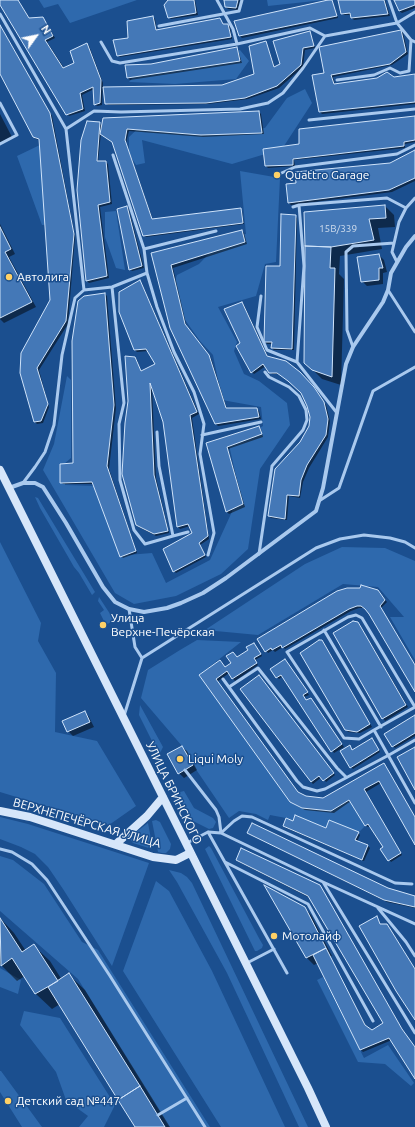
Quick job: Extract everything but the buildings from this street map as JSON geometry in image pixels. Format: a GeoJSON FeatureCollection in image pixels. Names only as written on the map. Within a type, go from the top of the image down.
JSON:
{"type":"FeatureCollection","features":[{"type":"Feature","properties":{"kind":"main road","name":"УЛИЦА БРИНСКОГО"},"geometry":{"type":"LineString","coordinates":[[0,470],[308,1088],[326,1127]]}},
{"type":"Feature","properties":{"kind":"main road"},"geometry":{"type":"LineString","coordinates":[[116,844],[147,816],[163,797]]}},
{"type":"Feature","properties":{"kind":"main road","name":"ВЕРХНЕПЕЧЁРСКАЯ УЛИЦА"},"geometry":{"type":"LineString","coordinates":[[0,810],[30,817],[153,857],[176,860],[190,853]]}},
{"type":"Feature","properties":{"kind":"street"},"geometry":{"type":"LineString","coordinates":[[9,488],[23,483],[35,482],[43,487],[66,523],[103,587],[115,602],[129,610],[144,612],[167,608],[203,593],[226,578],[316,512],[323,488],[346,364],[353,347],[383,302],[397,262],[415,236]]}},
{"type":"Feature","properties":{"kind":"lane"},"geometry":{"type":"LineString","coordinates":[[217,0],[233,29],[237,44]]}},
{"type":"Feature","properties":{"kind":"lane"},"geometry":{"type":"LineString","coordinates":[[159,26],[239,11],[242,0]]}},
{"type":"Feature","properties":{"kind":"lane"},"geometry":{"type":"LineString","coordinates":[[337,80],[374,76],[390,68],[400,73],[409,71],[413,41],[397,23],[389,0]]}},
{"type":"Feature","properties":{"kind":"lane"},"geometry":{"type":"LineString","coordinates":[[101,42],[112,61],[120,64],[237,44],[310,28],[325,36],[397,23],[415,12]]}},
{"type":"Feature","properties":{"kind":"lane"},"geometry":{"type":"LineString","coordinates":[[0,14],[66,129],[84,290]]}},
{"type":"Feature","properties":{"kind":"lane"},"geometry":{"type":"LineString","coordinates":[[66,129],[94,112],[240,109],[268,103],[284,93],[325,36]]}},
{"type":"Feature","properties":{"kind":"lane"},"geometry":{"type":"LineString","coordinates":[[0,103],[17,135],[0,144]]}},
{"type":"Feature","properties":{"kind":"lane"},"geometry":{"type":"LineString","coordinates":[[309,120],[415,109]]}},
{"type":"Feature","properties":{"kind":"lane"},"geometry":{"type":"LineString","coordinates":[[277,175],[295,166],[397,154],[415,145]]}},
{"type":"Feature","properties":{"kind":"lane"},"geometry":{"type":"LineString","coordinates":[[112,155],[144,249],[148,273],[157,307],[174,352],[194,392],[204,424],[200,454],[214,533],[208,555]]}},
{"type":"Feature","properties":{"kind":"lane"},"geometry":{"type":"LineString","coordinates":[[294,207],[299,205],[387,198],[406,208]]}},
{"type":"Feature","properties":{"kind":"lane"},"geometry":{"type":"LineString","coordinates":[[397,262],[392,252],[399,222],[406,208],[415,198]]}},
{"type":"Feature","properties":{"kind":"lane"},"geometry":{"type":"LineString","coordinates":[[297,362],[304,266],[299,205]]}},
{"type":"Feature","properties":{"kind":"lane"},"geometry":{"type":"LineString","coordinates":[[144,249],[216,231]]}},
{"type":"Feature","properties":{"kind":"lane"},"geometry":{"type":"LineString","coordinates":[[353,347],[347,330],[346,252],[353,246],[394,243]]}},
{"type":"Feature","properties":{"kind":"lane"},"geometry":{"type":"LineString","coordinates":[[23,483],[35,468],[44,452],[54,424],[62,355],[75,298],[84,290],[112,287],[148,273]]}},
{"type":"Feature","properties":{"kind":"lane"},"geometry":{"type":"LineString","coordinates":[[112,287],[124,403],[119,424],[120,480],[134,530],[145,544],[188,532]]}},
{"type":"Feature","properties":{"kind":"lane"},"geometry":{"type":"LineString","coordinates":[[388,290],[415,332]]}},
{"type":"Feature","properties":{"kind":"lane"},"geometry":{"type":"LineString","coordinates":[[261,296],[257,327],[267,350],[297,362],[338,413]]}},
{"type":"Feature","properties":{"kind":"lane"},"geometry":{"type":"LineString","coordinates":[[319,501],[339,488],[373,391],[415,367]]}},
{"type":"Feature","properties":{"kind":"lane"},"geometry":{"type":"LineString","coordinates":[[258,554],[272,466],[303,430],[307,420],[306,410],[299,396],[289,387],[269,377],[265,372]]}},
{"type":"Feature","properties":{"kind":"lane"},"geometry":{"type":"LineString","coordinates":[[202,435],[261,422]]}},
{"type":"Feature","properties":{"kind":"lane"},"geometry":{"type":"LineString","coordinates":[[157,432],[159,466],[173,536]]}},
{"type":"Feature","properties":{"kind":"lane"},"geometry":{"type":"LineString","coordinates":[[123,718],[142,658],[316,548],[340,539],[364,535],[390,538],[405,542],[415,548]]}},
{"type":"Feature","properties":{"kind":"lane"},"geometry":{"type":"LineString","coordinates":[[129,610],[135,647],[142,658]]}},
{"type":"Feature","properties":{"kind":"lane"},"geometry":{"type":"LineString","coordinates":[[356,615],[362,618],[415,707],[359,739],[344,738],[287,652],[348,617],[356,615]]}},
{"type":"Feature","properties":{"kind":"lane"},"geometry":{"type":"LineString","coordinates":[[324,630],[381,727]]}},
{"type":"Feature","properties":{"kind":"lane"},"geometry":{"type":"LineString","coordinates":[[229,687],[258,668],[337,768],[346,777]]}},
{"type":"Feature","properties":{"kind":"lane"},"geometry":{"type":"LineString","coordinates":[[223,679],[296,781],[303,787],[317,791],[325,789],[415,740]]}},
{"type":"Feature","properties":{"kind":"lane"},"geometry":{"type":"LineString","coordinates":[[374,730],[415,803]]}},
{"type":"Feature","properties":{"kind":"lane"},"geometry":{"type":"LineString","coordinates":[[185,770],[216,810],[219,817],[221,833]]}},
{"type":"Feature","properties":{"kind":"lane"},"geometry":{"type":"LineString","coordinates":[[221,833],[242,816],[252,817],[395,883],[412,884]]}},
{"type":"Feature","properties":{"kind":"lane"},"geometry":{"type":"LineString","coordinates":[[208,832],[287,973]]}},
{"type":"Feature","properties":{"kind":"lane"},"geometry":{"type":"LineString","coordinates":[[186,844],[208,832],[221,833],[415,924]]}},
{"type":"Feature","properties":{"kind":"lane"},"geometry":{"type":"LineString","coordinates":[[0,849],[12,852],[32,864],[47,880],[106,970],[205,1127]]}},
{"type":"Feature","properties":{"kind":"lane"},"geometry":{"type":"LineString","coordinates":[[225,862],[308,904],[373,1021]]}},
{"type":"Feature","properties":{"kind":"lane"},"geometry":{"type":"LineString","coordinates":[[323,882],[415,1033]]}},
{"type":"Feature","properties":{"kind":"lane"},"geometry":{"type":"LineString","coordinates":[[377,906],[406,942],[415,956]]}},
{"type":"Feature","properties":{"kind":"lane"},"geometry":{"type":"LineString","coordinates":[[246,964],[274,949]]}},
{"type":"Feature","properties":{"kind":"lane"},"geometry":{"type":"LineString","coordinates":[[158,1115],[187,1098]]}},
{"type":"Feature","properties":{"kind":"shaded area"},"geometry":{"type":"Polygon","coordinates":[[[39,0],[137,0],[70,23],[58,4],[44,8],[39,0]]]}},
{"type":"Feature","properties":{"kind":"shaded area"},"geometry":{"type":"Polygon","coordinates":[[[267,0],[324,0],[268,6],[267,0]]]}},
{"type":"Feature","properties":{"kind":"shaded area"},"geometry":{"type":"Polygon","coordinates":[[[240,50],[249,61],[236,79],[175,84],[129,82],[137,73],[240,50]]]}},
{"type":"Feature","properties":{"kind":"shaded area"},"geometry":{"type":"Polygon","coordinates":[[[305,89],[312,103],[282,149],[232,164],[142,140],[145,163],[136,165],[129,154],[129,137],[150,117],[226,134],[265,128],[287,98],[305,89]]]}},
{"type":"Feature","properties":{"kind":"shaded area"},"geometry":{"type":"Polygon","coordinates":[[[42,144],[62,223],[42,225],[17,156],[42,144]]]}},
{"type":"Feature","properties":{"kind":"shaded area"},"geometry":{"type":"Polygon","coordinates":[[[240,171],[280,178],[276,262],[265,264],[256,296],[218,307],[237,342],[234,351],[244,374],[259,381],[287,403],[290,425],[260,469],[248,549],[221,574],[176,596],[134,604],[115,593],[43,470],[54,444],[67,376],[71,380],[71,458],[64,464],[65,485],[96,486],[127,555],[152,553],[166,583],[210,560],[240,494],[229,445],[263,426],[261,407],[222,400],[213,355],[200,341],[183,317],[173,286],[177,275],[199,264],[225,237],[246,234],[240,171]]]}},
{"type":"Feature","properties":{"kind":"shaded area"},"geometry":{"type":"Polygon","coordinates":[[[116,211],[125,270],[116,268],[105,237],[105,212],[116,211]]]}},
{"type":"Feature","properties":{"kind":"shaded area"},"geometry":{"type":"Polygon","coordinates":[[[35,497],[38,498],[95,592],[92,595],[74,567],[35,497]]]}},
{"type":"Feature","properties":{"kind":"shaded area"},"geometry":{"type":"Polygon","coordinates":[[[0,542],[41,623],[38,641],[56,673],[55,732],[97,741],[136,806],[109,825],[0,792],[0,542]]]}},
{"type":"Feature","properties":{"kind":"shaded area"},"geometry":{"type":"Polygon","coordinates":[[[342,547],[385,548],[415,561],[415,660],[390,617],[404,617],[378,587],[343,584],[258,635],[205,630],[305,564],[342,547]]]}},
{"type":"Feature","properties":{"kind":"shaded area"},"geometry":{"type":"Polygon","coordinates":[[[99,597],[114,620],[106,625],[100,613],[104,610],[98,601],[99,597]]]}},
{"type":"Feature","properties":{"kind":"shaded area"},"geometry":{"type":"Polygon","coordinates":[[[197,640],[241,642],[199,675],[290,802],[302,808],[331,811],[349,800],[365,826],[359,832],[329,820],[326,828],[295,815],[293,821],[270,815],[268,820],[256,814],[239,811],[229,818],[182,746],[141,698],[148,670],[197,640]]]}},
{"type":"Feature","properties":{"kind":"shaded area"},"geometry":{"type":"Polygon","coordinates":[[[140,705],[163,747],[159,755],[139,715],[140,705]]]}},
{"type":"Feature","properties":{"kind":"shaded area"},"geometry":{"type":"Polygon","coordinates":[[[184,791],[194,808],[213,818],[216,822],[213,828],[209,829],[191,820],[178,794],[184,791]]]}},
{"type":"Feature","properties":{"kind":"shaded area"},"geometry":{"type":"Polygon","coordinates":[[[0,817],[28,824],[149,863],[112,966],[48,867],[35,854],[0,839],[0,817]]]}},
{"type":"Feature","properties":{"kind":"shaded area"},"geometry":{"type":"Polygon","coordinates":[[[156,820],[160,822],[171,844],[170,849],[166,853],[158,852],[152,821],[156,820]]]}},
{"type":"Feature","properties":{"kind":"shaded area"},"geometry":{"type":"Polygon","coordinates":[[[148,823],[152,849],[133,843],[131,840],[135,833],[148,823]]]}},
{"type":"Feature","properties":{"kind":"shaded area"},"geometry":{"type":"Polygon","coordinates":[[[209,846],[263,945],[262,948],[257,951],[255,951],[205,849],[209,846]]]}},
{"type":"Feature","properties":{"kind":"shaded area"},"geometry":{"type":"Polygon","coordinates":[[[0,856],[13,860],[44,884],[82,942],[98,950],[210,1127],[169,1127],[78,979],[0,911],[0,856]]]}},
{"type":"Feature","properties":{"kind":"shaded area"},"geometry":{"type":"Polygon","coordinates":[[[169,870],[181,873],[192,883],[308,1127],[299,1127],[227,973],[169,870]]]}},
{"type":"Feature","properties":{"kind":"shaded area"},"geometry":{"type":"Polygon","coordinates":[[[156,881],[169,891],[212,971],[285,1127],[221,1127],[123,971],[156,881]]]}},
{"type":"Feature","properties":{"kind":"shaded area"},"geometry":{"type":"Polygon","coordinates":[[[0,968],[21,980],[18,994],[0,987],[0,968]]]}},
{"type":"Feature","properties":{"kind":"shaded area"},"geometry":{"type":"Polygon","coordinates":[[[323,977],[364,1058],[388,1045],[414,1083],[411,1086],[385,1064],[358,1062],[317,980],[323,977]]]}},
{"type":"Feature","properties":{"kind":"shaded area"},"geometry":{"type":"Polygon","coordinates":[[[24,1011],[60,1018],[115,1105],[104,1127],[79,1127],[88,1116],[66,1100],[56,1072],[20,1025],[24,1011]]]}},
{"type":"Feature","properties":{"kind":"shaded area"},"geometry":{"type":"Polygon","coordinates":[[[0,1071],[42,1127],[22,1127],[0,1092],[0,1071]]]}},
{"type":"Feature","properties":{"kind":"place","name":"Quattro Garage"},"geometry":{"type":"Point","coordinates":[277,175]}},
{"type":"Feature","properties":{"kind":"place","name":"Автолига"},"geometry":{"type":"Point","coordinates":[9,277]}},
{"type":"Feature","properties":{"kind":"place","name":"Улица Верхне-Печёрская"},"geometry":{"type":"Point","coordinates":[103,625]}},
{"type":"Feature","properties":{"kind":"place","name":"Liqui Moly"},"geometry":{"type":"Point","coordinates":[180,759]}},
{"type":"Feature","properties":{"kind":"place","name":"Мотолайф"},"geometry":{"type":"Point","coordinates":[274,936]}},
{"type":"Feature","properties":{"kind":"place","name":"Детский сад №447"},"geometry":{"type":"Point","coordinates":[8,1101]}}]}
